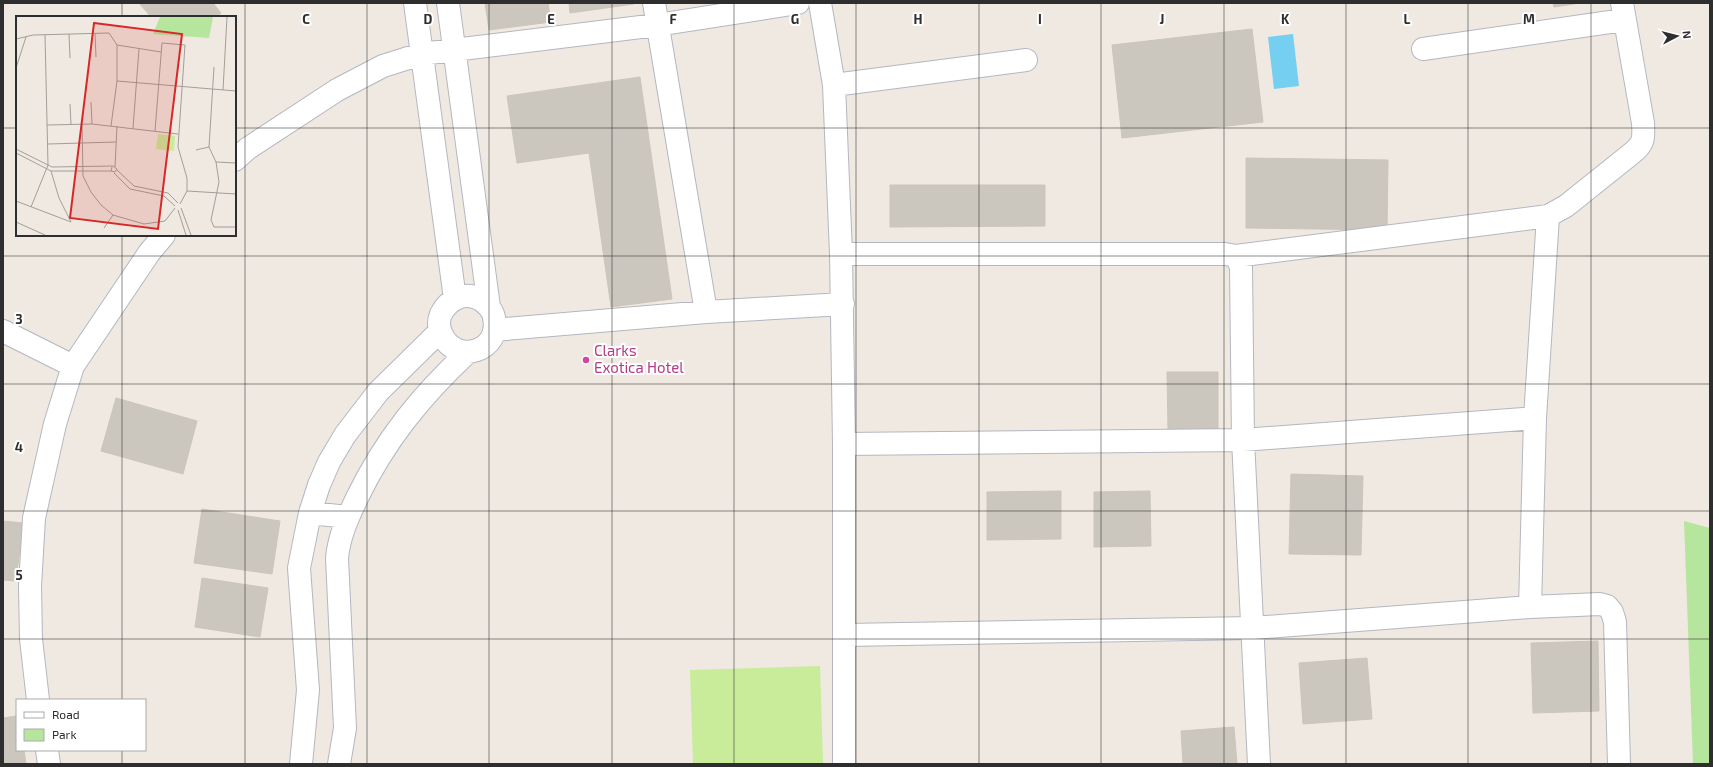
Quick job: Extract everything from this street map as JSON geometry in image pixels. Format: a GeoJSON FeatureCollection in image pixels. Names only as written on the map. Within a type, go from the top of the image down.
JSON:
{"type":"FeatureCollection","features":[{"type":"Feature","properties":{"kind":"street"},"geometry":{"type":"LineString","coordinates":[[415,3],[455,299]]}},
{"type":"Feature","properties":{"kind":"street"},"geometry":{"type":"LineString","coordinates":[[448,3],[489,307],[494,318],[494,330],[489,342],[479,350],[467,352],[455,350],[445,342],[440,331],[440,318],[445,307],[455,299],[467,296],[473,297],[479,299],[489,307]]}},
{"type":"Feature","properties":{"kind":"street"},"geometry":{"type":"LineString","coordinates":[[654,3],[706,312]]}},
{"type":"Feature","properties":{"kind":"street"},"geometry":{"type":"LineString","coordinates":[[236,159],[247,149],[337,90],[383,66],[421,54],[657,25],[798,3]]}},
{"type":"Feature","properties":{"kind":"street"},"geometry":{"type":"LineString","coordinates":[[820,3],[834,85],[843,304],[845,635],[844,764]]}},
{"type":"Feature","properties":{"kind":"street"},"geometry":{"type":"LineString","coordinates":[[841,254],[1225,254],[1236,256],[1548,216],[1566,206],[1640,148],[1644,138],[1643,123],[1623,11],[1423,49]]}},
{"type":"Feature","properties":{"kind":"street"},"geometry":{"type":"LineString","coordinates":[[834,85],[1026,60]]}},
{"type":"Feature","properties":{"kind":"street"},"geometry":{"type":"LineString","coordinates":[[1530,607],[1535,418],[1548,216]]}},
{"type":"Feature","properties":{"kind":"street"},"geometry":{"type":"LineString","coordinates":[[38,699],[30,639],[30,586],[34,518],[55,424],[73,366],[149,253],[163,236]]}},
{"type":"Feature","properties":{"kind":"street"},"geometry":{"type":"LineString","coordinates":[[1236,256],[1241,267],[1242,440],[1259,764]]}},
{"type":"Feature","properties":{"kind":"street"},"geometry":{"type":"LineString","coordinates":[[494,330],[706,312],[843,304]]}},
{"type":"Feature","properties":{"kind":"street"},"geometry":{"type":"LineString","coordinates":[[3,331],[73,366]]}},
{"type":"Feature","properties":{"kind":"street"},"geometry":{"type":"LineString","coordinates":[[301,764],[308,690],[299,568],[310,513],[319,485],[329,462],[345,435],[378,392],[440,331]]}},
{"type":"Feature","properties":{"kind":"street"},"geometry":{"type":"LineString","coordinates":[[339,764],[345,728],[337,558],[338,545],[348,517],[371,469],[392,436],[435,383],[467,352]]}},
{"type":"Feature","properties":{"kind":"street"},"geometry":{"type":"LineString","coordinates":[[844,444],[1242,440],[1535,418]]}},
{"type":"Feature","properties":{"kind":"street"},"geometry":{"type":"LineString","coordinates":[[310,513],[348,517]]}},
{"type":"Feature","properties":{"kind":"street"},"geometry":{"type":"LineString","coordinates":[[304,542],[338,545]]}},
{"type":"Feature","properties":{"kind":"street"},"geometry":{"type":"LineString","coordinates":[[845,635],[1253,628],[1530,607],[1600,604],[1607,606],[1612,612],[1614,622],[1619,764]]}},
{"type":"Feature","properties":{"kind":"street"},"geometry":{"type":"LineString","coordinates":[[47,751],[49,764]]}},
{"type":"Feature","properties":{"kind":"green space"},"geometry":{"type":"Polygon","coordinates":[[[1684,521],[1710,528],[1710,764],[1693,764],[1684,521]]]}},
{"type":"Feature","properties":{"kind":"green space"},"geometry":{"type":"Polygon","coordinates":[[[820,666],[823,764],[693,764],[690,670],[820,666]]]}},
{"type":"Feature","properties":{"kind":"water"},"geometry":{"type":"Polygon","coordinates":[[[1293,34],[1299,86],[1274,89],[1268,37],[1293,34]]]}},
{"type":"Feature","properties":{"kind":"building"},"geometry":{"type":"Polygon","coordinates":[[[139,3],[213,3],[221,13],[217,16],[150,16],[139,3]]]}},
{"type":"Feature","properties":{"kind":"building"},"geometry":{"type":"Polygon","coordinates":[[[485,3],[548,3],[551,22],[489,30],[485,3]]]}},
{"type":"Feature","properties":{"kind":"building"},"geometry":{"type":"Polygon","coordinates":[[[569,3],[634,3],[634,4],[570,13],[569,3]]]}},
{"type":"Feature","properties":{"kind":"building"},"geometry":{"type":"Polygon","coordinates":[[[1553,3],[1580,3],[1554,7],[1553,3]]]}},
{"type":"Feature","properties":{"kind":"building"},"geometry":{"type":"Polygon","coordinates":[[[1252,29],[1263,122],[1122,138],[1112,45],[1252,29]]]}},
{"type":"Feature","properties":{"kind":"building"},"geometry":{"type":"Polygon","coordinates":[[[640,77],[672,299],[611,307],[589,153],[517,163],[507,96],[640,77]]]}},
{"type":"Feature","properties":{"kind":"building"},"geometry":{"type":"Polygon","coordinates":[[[1246,158],[1388,160],[1387,230],[1246,228],[1246,158]]]}},
{"type":"Feature","properties":{"kind":"building"},"geometry":{"type":"Polygon","coordinates":[[[890,185],[1045,185],[1045,226],[890,227],[890,185]]]}},
{"type":"Feature","properties":{"kind":"building"},"geometry":{"type":"Polygon","coordinates":[[[1167,372],[1218,372],[1218,430],[1168,430],[1167,372]]]}},
{"type":"Feature","properties":{"kind":"building"},"geometry":{"type":"Polygon","coordinates":[[[116,398],[197,421],[183,474],[101,451],[116,398]]]}},
{"type":"Feature","properties":{"kind":"building"},"geometry":{"type":"Polygon","coordinates":[[[1291,474],[1363,476],[1361,555],[1289,554],[1291,474]]]}},
{"type":"Feature","properties":{"kind":"building"},"geometry":{"type":"Polygon","coordinates":[[[1061,491],[1061,539],[987,540],[987,492],[1061,491]]]}},
{"type":"Feature","properties":{"kind":"building"},"geometry":{"type":"Polygon","coordinates":[[[1150,491],[1151,546],[1094,547],[1094,492],[1150,491]]]}},
{"type":"Feature","properties":{"kind":"building"},"geometry":{"type":"Polygon","coordinates":[[[202,509],[280,521],[272,574],[194,563],[202,509]]]}},
{"type":"Feature","properties":{"kind":"building"},"geometry":{"type":"Polygon","coordinates":[[[3,521],[23,523],[16,581],[3,580],[3,521]]]}},
{"type":"Feature","properties":{"kind":"building"},"geometry":{"type":"Polygon","coordinates":[[[202,578],[268,588],[260,637],[195,627],[202,578]]]}},
{"type":"Feature","properties":{"kind":"building"},"geometry":{"type":"Polygon","coordinates":[[[1598,641],[1599,711],[1533,713],[1531,643],[1598,641]]]}},
{"type":"Feature","properties":{"kind":"building"},"geometry":{"type":"Polygon","coordinates":[[[1367,658],[1372,719],[1303,724],[1299,663],[1367,658]]]}},
{"type":"Feature","properties":{"kind":"building"},"geometry":{"type":"Polygon","coordinates":[[[16,716],[16,751],[24,751],[26,764],[3,764],[3,718],[16,716]]]}},
{"type":"Feature","properties":{"kind":"building"},"geometry":{"type":"Polygon","coordinates":[[[1234,727],[1237,764],[1183,764],[1181,731],[1234,727]]]}},
{"type":"Feature","properties":{"kind":"place","name":"Clarks Exotica Hotel"},"geometry":{"type":"Point","coordinates":[586,360]}}]}
